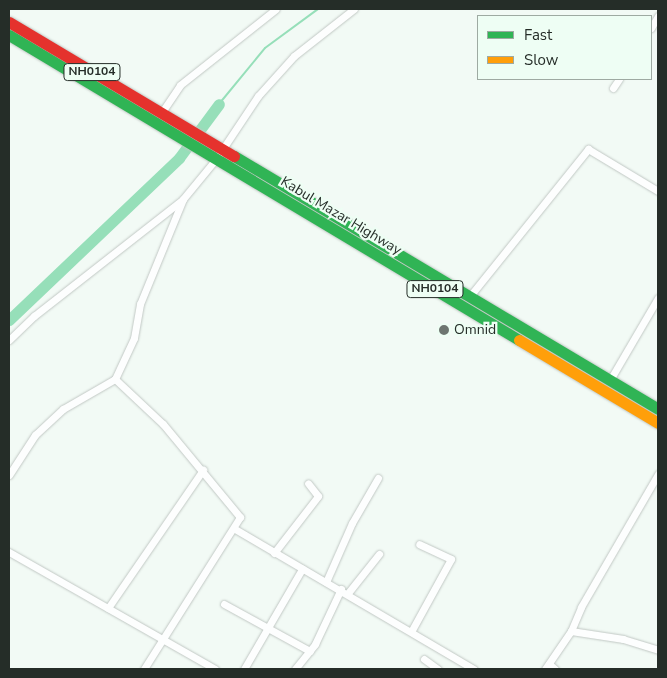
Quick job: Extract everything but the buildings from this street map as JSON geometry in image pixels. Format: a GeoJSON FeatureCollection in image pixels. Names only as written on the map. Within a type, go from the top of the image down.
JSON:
{"type":"FeatureCollection","features":[{"type":"Feature","properties":{"kind":"highway","name":"Kabul Mazar Highway"},"geometry":{"type":"LineString","coordinates":[[9,22],[162,112],[173,126],[214,158],[658,423]]}},
{"type":"Feature","properties":{"kind":"highway","name":"Kabul Mazar Highway"},"geometry":{"type":"LineString","coordinates":[[9,35],[173,126],[220,146],[658,409]]}},
{"type":"Feature","properties":{"kind":"street"},"geometry":{"type":"LineString","coordinates":[[162,112],[180,85],[276,9]]}},
{"type":"Feature","properties":{"kind":"street"},"geometry":{"type":"LineString","coordinates":[[9,475],[35,434],[63,409],[116,379],[134,338],[140,304],[184,199],[214,158],[220,146],[258,96],[294,56],[354,9]]}},
{"type":"Feature","properties":{"kind":"street"},"geometry":{"type":"LineString","coordinates":[[613,88],[618,80]]}},
{"type":"Feature","properties":{"kind":"street"},"geometry":{"type":"LineString","coordinates":[[470,296],[588,149],[658,191]]}},
{"type":"Feature","properties":{"kind":"street"},"geometry":{"type":"LineString","coordinates":[[9,340],[34,316],[184,199]]}},
{"type":"Feature","properties":{"kind":"street"},"geometry":{"type":"LineString","coordinates":[[610,380],[658,298]]}},
{"type":"Feature","properties":{"kind":"street"},"geometry":{"type":"LineString","coordinates":[[116,379],[163,424],[240,517],[235,529],[144,669]]}},
{"type":"Feature","properties":{"kind":"street"},"geometry":{"type":"LineString","coordinates":[[108,608],[203,470]]}},
{"type":"Feature","properties":{"kind":"street"},"geometry":{"type":"LineString","coordinates":[[550,668],[658,474]]}},
{"type":"Feature","properties":{"kind":"street"},"geometry":{"type":"LineString","coordinates":[[326,582],[352,523],[378,478]]}},
{"type":"Feature","properties":{"kind":"street"},"geometry":{"type":"LineString","coordinates":[[274,553],[318,496],[308,483]]}},
{"type":"Feature","properties":{"kind":"street"},"geometry":{"type":"LineString","coordinates":[[235,529],[302,569],[345,591],[412,630],[474,669]]}},
{"type":"Feature","properties":{"kind":"street"},"geometry":{"type":"LineString","coordinates":[[412,630],[451,559],[419,544]]}},
{"type":"Feature","properties":{"kind":"street"},"geometry":{"type":"LineString","coordinates":[[9,552],[215,669]]}},
{"type":"Feature","properties":{"kind":"street"},"geometry":{"type":"LineString","coordinates":[[295,669],[310,651],[345,591],[379,554]]}},
{"type":"Feature","properties":{"kind":"street"},"geometry":{"type":"LineString","coordinates":[[244,669],[302,569]]}},
{"type":"Feature","properties":{"kind":"street"},"geometry":{"type":"LineString","coordinates":[[224,604],[310,651]]}},
{"type":"Feature","properties":{"kind":"street"},"geometry":{"type":"LineString","coordinates":[[571,631],[623,639],[658,650]]}},
{"type":"Feature","properties":{"kind":"street"},"geometry":{"type":"LineString","coordinates":[[424,659],[438,669]]}},
{"type":"Feature","properties":{"kind":"waterway"},"geometry":{"type":"LineString","coordinates":[[219,104],[265,48],[318,9]]}},
{"type":"Feature","properties":{"kind":"waterway"},"geometry":{"type":"LineString","coordinates":[[9,320],[179,158],[219,104]]}},
{"type":"Feature","properties":{"kind":"traffic: fast"},"geometry":{"type":"LineString","coordinates":[[9,35],[519,340]]}},
{"type":"Feature","properties":{"kind":"traffic: fast"},"geometry":{"type":"LineString","coordinates":[[234,156],[658,409]]}},
{"type":"Feature","properties":{"kind":"traffic: slow"},"geometry":{"type":"LineString","coordinates":[[519,340],[658,423]]}},
{"type":"Feature","properties":{"kind":"traffic: jam"},"geometry":{"type":"LineString","coordinates":[[9,22],[234,156]]}},
{"type":"Feature","properties":{"kind":"place","name":"Omnid"},"geometry":{"type":"Point","coordinates":[444,330]}}]}
